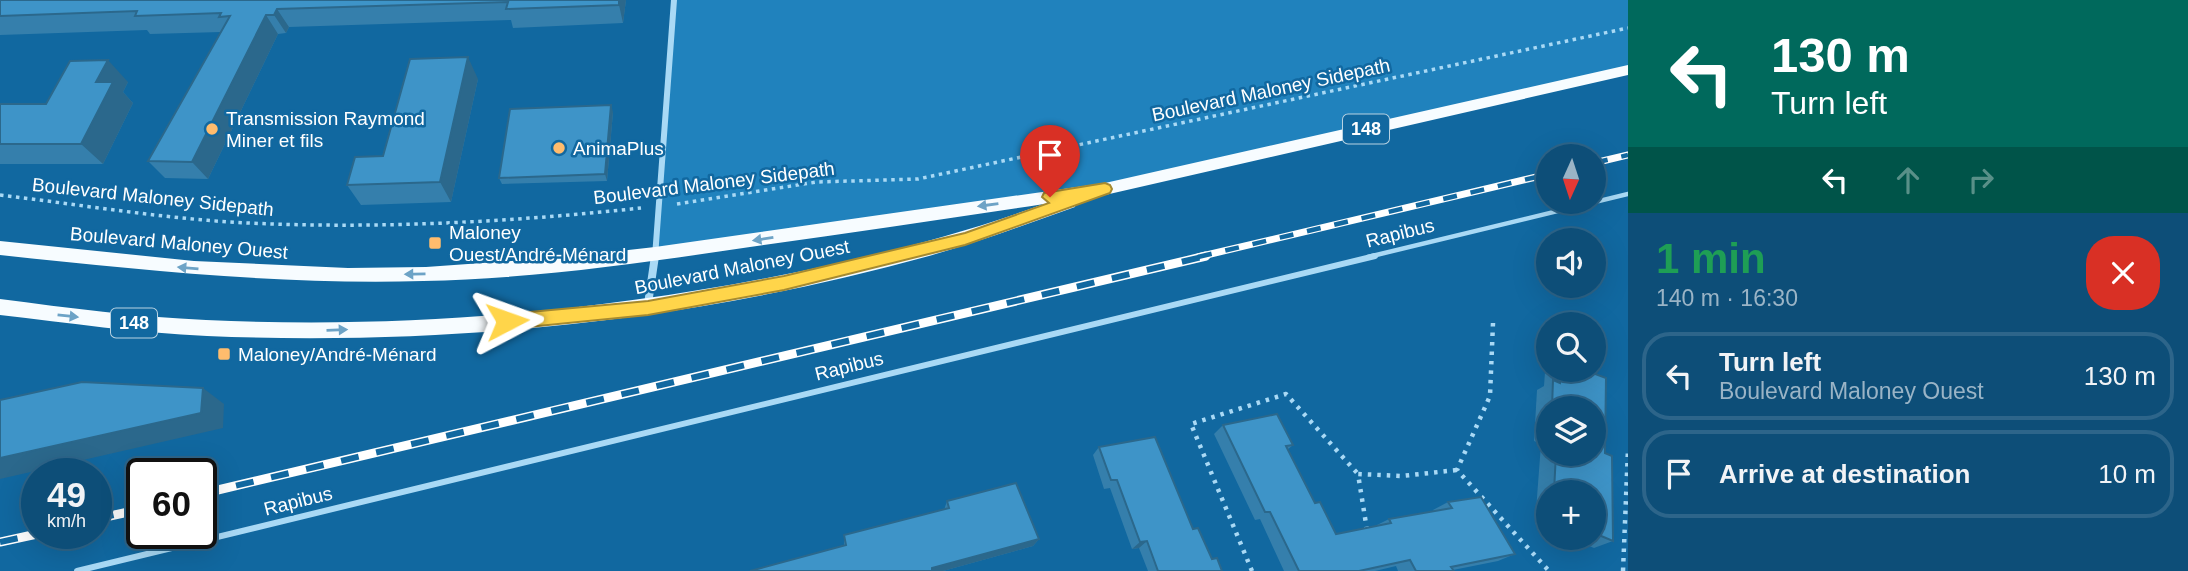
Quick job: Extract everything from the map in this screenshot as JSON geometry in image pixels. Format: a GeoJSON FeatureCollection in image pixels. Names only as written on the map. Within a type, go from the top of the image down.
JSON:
{"type":"FeatureCollection","features":[{"type":"Feature","properties":{"kind":"main road","name":"Boulevard Maloney Ouest"},"geometry":{"type":"LineString","coordinates":[[0,247],[194,268],[348,275],[496,270],[654,254],[1105,189],[1628,70]]}},
{"type":"Feature","properties":{"kind":"main road","name":"Boulevard Maloney Ouest"},"geometry":{"type":"LineString","coordinates":[[0,307],[162,326],[269,332],[519,321],[648,308],[771,286],[965,239],[1105,189]]}},
{"type":"Feature","properties":{"kind":"street"},"geometry":{"type":"LineString","coordinates":[[648,308],[674,0]]}},
{"type":"Feature","properties":{"kind":"lane","name":"Rapibus"},"geometry":{"type":"LineString","coordinates":[[77,571],[1628,194]]}},
{"type":"Feature","properties":{"kind":"path","name":"Boulevard Maloney Sidepath"},"geometry":{"type":"LineString","coordinates":[[0,195],[190,219],[406,226],[657,206],[817,182],[918,179],[1628,28]]}},
{"type":"Feature","properties":{"kind":"path"},"geometry":{"type":"LineString","coordinates":[[1457,470],[1490,396],[1493,323]]}},
{"type":"Feature","properties":{"kind":"path"},"geometry":{"type":"LineString","coordinates":[[1252,571],[1191,424],[1286,394],[1358,474],[1371,540]]}},
{"type":"Feature","properties":{"kind":"path"},"geometry":{"type":"LineString","coordinates":[[1623,571],[1628,449]]}},
{"type":"Feature","properties":{"kind":"path"},"geometry":{"type":"LineString","coordinates":[[1358,474],[1402,476],[1457,470]]}},
{"type":"Feature","properties":{"kind":"path"},"geometry":{"type":"LineString","coordinates":[[1457,470],[1549,571]]}},
{"type":"Feature","properties":{"kind":"shaded area"},"geometry":{"type":"Polygon","coordinates":[[[674,0],[1628,0],[1628,70],[1105,189],[655,254],[674,0]]]}},
{"type":"Feature","properties":{"kind":"building"},"geometry":{"type":"Polygon","coordinates":[[[0,0],[619,0],[619,5],[506,9],[508,2],[277,9],[274,15],[266,15],[192,162],[148,161],[230,16],[219,17],[221,13],[135,16],[137,11],[0,16],[0,0]]]}},
{"type":"Feature","properties":{"kind":"building"},"geometry":{"type":"Polygon","coordinates":[[[468,57],[440,182],[347,185],[355,157],[383,156],[410,59],[468,57]]]}},
{"type":"Feature","properties":{"kind":"building"},"geometry":{"type":"Polygon","coordinates":[[[108,60],[96,82],[113,82],[81,144],[0,144],[0,104],[46,104],[70,61],[108,60]]]}},
{"type":"Feature","properties":{"kind":"building","name":"AnimaPlus"},"geometry":{"type":"Polygon","coordinates":[[[611,105],[605,174],[499,178],[510,109],[611,105]]]}},
{"type":"Feature","properties":{"kind":"building"},"geometry":{"type":"Polygon","coordinates":[[[82,382],[203,388],[201,413],[0,458],[0,400],[82,382]]]}},
{"type":"Feature","properties":{"kind":"building"},"geometry":{"type":"Polygon","coordinates":[[[1553,382],[1606,382],[1606,396],[1552,396],[1553,382]]]}},
{"type":"Feature","properties":{"kind":"building"},"geometry":{"type":"Polygon","coordinates":[[[1277,414],[1293,445],[1286,446],[1315,503],[1320,502],[1336,534],[1391,523],[1389,519],[1452,508],[1448,502],[1481,497],[1515,554],[1451,567],[1454,571],[1416,571],[1410,560],[1359,571],[1299,571],[1270,512],[1265,512],[1223,425],[1277,414]]]}},
{"type":"Feature","properties":{"kind":"building"},"geometry":{"type":"Polygon","coordinates":[[[1155,437],[1193,529],[1198,528],[1212,559],[1217,558],[1222,571],[1158,571],[1147,541],[1140,542],[1117,480],[1111,480],[1099,447],[1155,437]]]}},
{"type":"Feature","properties":{"kind":"building"},"geometry":{"type":"Polygon","coordinates":[[[1606,453],[1612,456],[1613,541],[1606,538],[1606,480],[1555,480],[1555,466],[1606,466],[1606,453]]]}},
{"type":"Feature","properties":{"kind":"building"},"geometry":{"type":"Polygon","coordinates":[[[1016,483],[1039,539],[932,568],[932,571],[750,571],[846,545],[844,535],[949,508],[947,501],[1016,483]]]}},
{"type":"Feature","properties":{"kind":"railway"},"geometry":{"type":"LineString","coordinates":[[1606,160],[1628,155]]}},
{"type":"Feature","properties":{"kind":"railway"},"geometry":{"type":"LineString","coordinates":[[1198,257],[1536,177]]}},
{"type":"Feature","properties":{"kind":"railway"},"geometry":{"type":"LineString","coordinates":[[217,490],[1206,256]]}},
{"type":"Feature","properties":{"kind":"railway"},"geometry":{"type":"LineString","coordinates":[[112,516],[126,512]]}},
{"type":"Feature","properties":{"kind":"railway"},"geometry":{"type":"LineString","coordinates":[[0,542],[21,537]]}},
{"type":"Feature","properties":{"kind":"place","name":"Transmission Raymond Miner et fils"},"geometry":{"type":"Point","coordinates":[212,129]}},
{"type":"Feature","properties":{"kind":"place","name":"AnimaPlus"},"geometry":{"type":"Point","coordinates":[559,148]}},
{"type":"Feature","properties":{"kind":"place","name":"Maloney Ouest/André-Ménard"},"geometry":{"type":"Point","coordinates":[435,243]}},
{"type":"Feature","properties":{"kind":"place","name":"Maloney/André-Ménard"},"geometry":{"type":"Point","coordinates":[224,354]}},
{"type":"Feature","properties":{"kind":"route"},"geometry":{"type":"LineString","coordinates":[[507,321],[648,308],[784,283],[965,239],[1105,189],[1050,197]]}}]}
